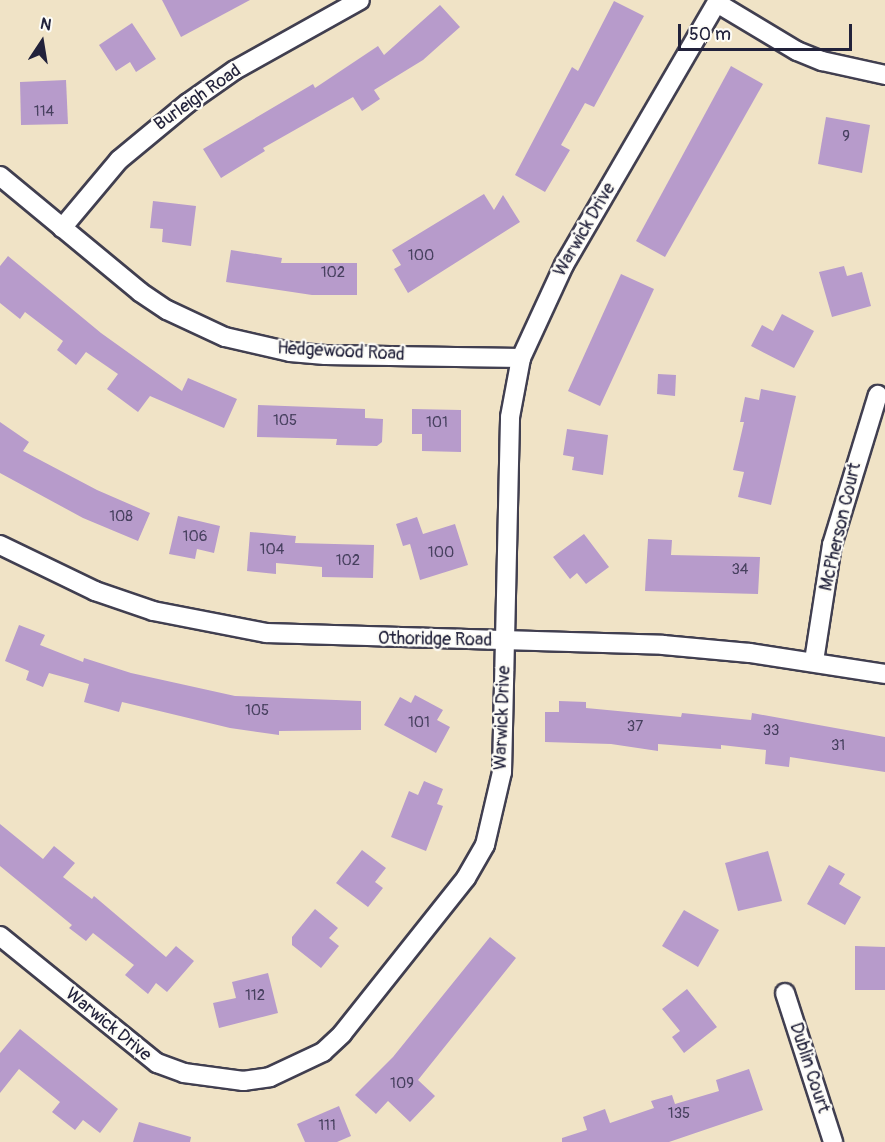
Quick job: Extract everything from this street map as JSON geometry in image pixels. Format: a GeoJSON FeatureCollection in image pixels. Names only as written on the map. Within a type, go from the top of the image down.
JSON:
{"type":"FeatureCollection","features":[{"type":"Feature","properties":{"kind":"street","name":"Burleigh Road"},"geometry":{"type":"LineString","coordinates":[[62,228],[119,160],[188,103],[235,70],[360,0]]}},
{"type":"Feature","properties":{"kind":"street"},"geometry":{"type":"LineString","coordinates":[[717,1],[814,58],[885,75]]}},
{"type":"Feature","properties":{"kind":"street","name":"Warwick Drive"},"geometry":{"type":"LineString","coordinates":[[0,936],[134,1048],[157,1063],[184,1073],[243,1081],[270,1077],[323,1052],[342,1034],[466,878],[485,845],[502,772],[510,417],[521,358],[564,265],[717,1]]}},
{"type":"Feature","properties":{"kind":"street","name":"Hedgewood Road"},"geometry":{"type":"LineString","coordinates":[[0,176],[167,310],[225,337],[290,352],[325,355],[521,358]]}},
{"type":"Feature","properties":{"kind":"street","name":"McPherson Court"},"geometry":{"type":"LineString","coordinates":[[814,661],[832,545],[878,395]]}},
{"type":"Feature","properties":{"kind":"street","name":"Othoridge Road"},"geometry":{"type":"LineString","coordinates":[[0,545],[95,591],[153,611],[210,624],[334,638],[663,645],[814,661],[885,674]]}},
{"type":"Feature","properties":{"kind":"street","name":"Dublin Court"},"geometry":{"type":"LineString","coordinates":[[785,993],[833,1142]]}},
{"type":"Feature","properties":{"kind":"building"},"geometry":{"type":"Polygon","coordinates":[[[162,0],[250,0],[181,37],[162,0]]]}},
{"type":"Feature","properties":{"kind":"building"},"geometry":{"type":"Polygon","coordinates":[[[614,1],[644,16],[594,107],[585,103],[561,145],[570,150],[545,192],[515,175],[572,67],[578,71],[614,1]]]}},
{"type":"Feature","properties":{"kind":"building"},"geometry":{"type":"Polygon","coordinates":[[[440,5],[460,27],[423,60],[374,90],[380,99],[362,111],[353,97],[263,148],[265,151],[221,178],[203,149],[313,84],[315,88],[378,46],[384,55],[440,5]]]}},
{"type":"Feature","properties":{"kind":"building"},"geometry":{"type":"Polygon","coordinates":[[[132,23],[156,59],[136,72],[130,62],[116,71],[99,45],[132,23]]]}},
{"type":"Feature","properties":{"kind":"building"},"geometry":{"type":"Polygon","coordinates":[[[731,66],[763,84],[665,257],[636,241],[731,66]]]}},
{"type":"Feature","properties":{"kind":"building"},"geometry":{"type":"Polygon","coordinates":[[[66,80],[68,124],[21,125],[20,82],[66,80]]]}},
{"type":"Feature","properties":{"kind":"building"},"geometry":{"type":"Polygon","coordinates":[[[826,117],[870,125],[862,173],[818,164],[826,117]]]}},
{"type":"Feature","properties":{"kind":"building"},"geometry":{"type":"Polygon","coordinates":[[[484,194],[494,210],[503,195],[520,222],[408,293],[394,269],[401,265],[392,250],[484,194]]]}},
{"type":"Feature","properties":{"kind":"building"},"geometry":{"type":"Polygon","coordinates":[[[153,201],[196,206],[191,246],[162,242],[163,229],[150,228],[153,201]]]}},
{"type":"Feature","properties":{"kind":"building"},"geometry":{"type":"Polygon","coordinates":[[[231,250],[282,258],[281,263],[357,263],[357,295],[312,295],[226,282],[231,250]]]}},
{"type":"Feature","properties":{"kind":"building"},"geometry":{"type":"Polygon","coordinates":[[[8,256],[101,333],[182,391],[188,378],[237,399],[224,428],[150,396],[138,412],[107,389],[118,374],[86,352],[76,365],[57,350],[63,341],[25,312],[20,319],[0,303],[0,266],[8,256]]]}},
{"type":"Feature","properties":{"kind":"building"},"geometry":{"type":"Polygon","coordinates":[[[844,266],[847,276],[862,272],[871,306],[832,317],[819,272],[844,266]]]}},
{"type":"Feature","properties":{"kind":"building"},"geometry":{"type":"Polygon","coordinates":[[[621,274],[654,289],[600,406],[568,391],[621,274]]]}},
{"type":"Feature","properties":{"kind":"building"},"geometry":{"type":"Polygon","coordinates":[[[782,314],[814,331],[794,368],[751,346],[762,325],[773,331],[782,314]]]}},
{"type":"Feature","properties":{"kind":"building"},"geometry":{"type":"Polygon","coordinates":[[[658,374],[676,375],[675,396],[657,394],[658,374]]]}},
{"type":"Feature","properties":{"kind":"building"},"geometry":{"type":"Polygon","coordinates":[[[761,389],[796,396],[771,505],[738,497],[744,472],[733,470],[744,422],[740,422],[745,397],[759,400],[761,389]]]}},
{"type":"Feature","properties":{"kind":"building"},"geometry":{"type":"Polygon","coordinates":[[[258,405],[365,409],[365,418],[383,419],[382,442],[377,446],[336,445],[337,439],[257,437],[258,405]]]}},
{"type":"Feature","properties":{"kind":"building"},"geometry":{"type":"Polygon","coordinates":[[[412,409],[461,410],[461,452],[422,451],[422,434],[412,434],[412,409]]]}},
{"type":"Feature","properties":{"kind":"building"},"geometry":{"type":"Polygon","coordinates":[[[0,422],[29,442],[23,451],[97,490],[150,513],[138,541],[83,518],[0,473],[0,422]]]}},
{"type":"Feature","properties":{"kind":"building"},"geometry":{"type":"Polygon","coordinates":[[[567,429],[608,435],[603,475],[572,470],[574,457],[563,455],[567,429]]]}},
{"type":"Feature","properties":{"kind":"building"},"geometry":{"type":"Polygon","coordinates":[[[178,516],[220,526],[214,553],[197,549],[195,559],[169,554],[178,516]]]}},
{"type":"Feature","properties":{"kind":"building"},"geometry":{"type":"Polygon","coordinates":[[[417,517],[423,534],[455,524],[468,565],[420,580],[410,544],[403,546],[396,524],[417,517]]]}},
{"type":"Feature","properties":{"kind":"building"},"geometry":{"type":"Polygon","coordinates":[[[250,532],[296,536],[295,543],[374,545],[373,578],[322,577],[322,567],[276,563],[276,574],[247,571],[250,532]]]}},
{"type":"Feature","properties":{"kind":"building"},"geometry":{"type":"Polygon","coordinates":[[[584,534],[609,567],[586,584],[577,573],[570,579],[553,557],[584,534]]]}},
{"type":"Feature","properties":{"kind":"building"},"geometry":{"type":"Polygon","coordinates":[[[648,539],[672,540],[671,555],[760,557],[758,594],[645,591],[648,539]]]}},
{"type":"Feature","properties":{"kind":"building"},"geometry":{"type":"Polygon","coordinates":[[[19,625],[45,635],[40,645],[83,662],[84,658],[131,673],[235,696],[361,701],[361,730],[279,731],[279,735],[230,728],[122,702],[119,712],[84,702],[89,684],[49,673],[43,687],[26,680],[29,671],[5,661],[19,625]]]}},
{"type":"Feature","properties":{"kind":"building"},"geometry":{"type":"Polygon","coordinates":[[[415,695],[443,710],[437,720],[450,727],[436,753],[384,725],[400,697],[411,703],[415,695]]]}},
{"type":"Feature","properties":{"kind":"building"},"geometry":{"type":"Polygon","coordinates":[[[559,701],[586,702],[586,708],[681,717],[682,713],[751,720],[752,713],[885,737],[885,772],[790,757],[789,767],[765,764],[766,750],[721,745],[721,749],[658,744],[658,751],[611,744],[545,742],[545,712],[559,712],[559,701]]]}},
{"type":"Feature","properties":{"kind":"building"},"geometry":{"type":"Polygon","coordinates":[[[424,781],[443,789],[437,804],[443,806],[426,851],[391,837],[409,791],[418,795],[424,781]]]}},
{"type":"Feature","properties":{"kind":"building"},"geometry":{"type":"Polygon","coordinates":[[[0,824],[43,859],[54,846],[75,863],[63,877],[92,899],[94,896],[166,957],[176,946],[194,961],[167,992],[156,983],[148,994],[125,975],[134,965],[93,933],[86,941],[69,928],[72,925],[0,866],[0,824]]]}},
{"type":"Feature","properties":{"kind":"building"},"geometry":{"type":"Polygon","coordinates":[[[362,850],[386,868],[375,882],[383,888],[368,907],[336,883],[362,850]]]}},
{"type":"Feature","properties":{"kind":"building"},"geometry":{"type":"Polygon","coordinates":[[[768,851],[782,901],[738,911],[725,863],[768,851]]]}},
{"type":"Feature","properties":{"kind":"building"},"geometry":{"type":"Polygon","coordinates":[[[829,865],[845,874],[839,884],[861,897],[845,925],[807,904],[829,865]]]}},
{"type":"Feature","properties":{"kind":"building"},"geometry":{"type":"Polygon","coordinates":[[[315,909],[338,928],[329,938],[339,946],[321,968],[292,945],[292,937],[315,909]]]}},
{"type":"Feature","properties":{"kind":"building"},"geometry":{"type":"Polygon","coordinates":[[[684,910],[719,930],[698,967],[662,946],[684,910]]]}},
{"type":"Feature","properties":{"kind":"building"},"geometry":{"type":"Polygon","coordinates":[[[490,937],[516,958],[418,1080],[435,1096],[410,1122],[388,1101],[376,1114],[355,1095],[393,1057],[490,937]]]}},
{"type":"Feature","properties":{"kind":"building"},"geometry":{"type":"Polygon","coordinates":[[[855,946],[885,947],[885,990],[855,990],[855,946]]]}},
{"type":"Feature","properties":{"kind":"building"},"geometry":{"type":"Polygon","coordinates":[[[268,973],[278,1013],[219,1028],[213,1003],[236,998],[232,982],[268,973]]]}},
{"type":"Feature","properties":{"kind":"building"},"geometry":{"type":"Polygon","coordinates":[[[687,989],[717,1027],[684,1053],[672,1037],[680,1031],[662,1009],[687,989]]]}},
{"type":"Feature","properties":{"kind":"building"},"geometry":{"type":"Polygon","coordinates":[[[20,1029],[118,1109],[100,1133],[83,1120],[75,1130],[52,1112],[60,1102],[19,1069],[0,1093],[0,1053],[20,1029]]]}},
{"type":"Feature","properties":{"kind":"building"},"geometry":{"type":"Polygon","coordinates":[[[749,1069],[763,1110],[669,1142],[562,1142],[562,1138],[587,1130],[583,1117],[605,1109],[610,1123],[654,1108],[651,1101],[672,1095],[675,1104],[719,1091],[716,1080],[749,1069]]]}},
{"type":"Feature","properties":{"kind":"building"},"geometry":{"type":"Polygon","coordinates":[[[339,1106],[351,1136],[337,1142],[305,1142],[297,1124],[339,1106]]]}},
{"type":"Feature","properties":{"kind":"building"},"geometry":{"type":"Polygon","coordinates":[[[139,1122],[191,1137],[190,1142],[133,1142],[139,1122]]]}}]}
